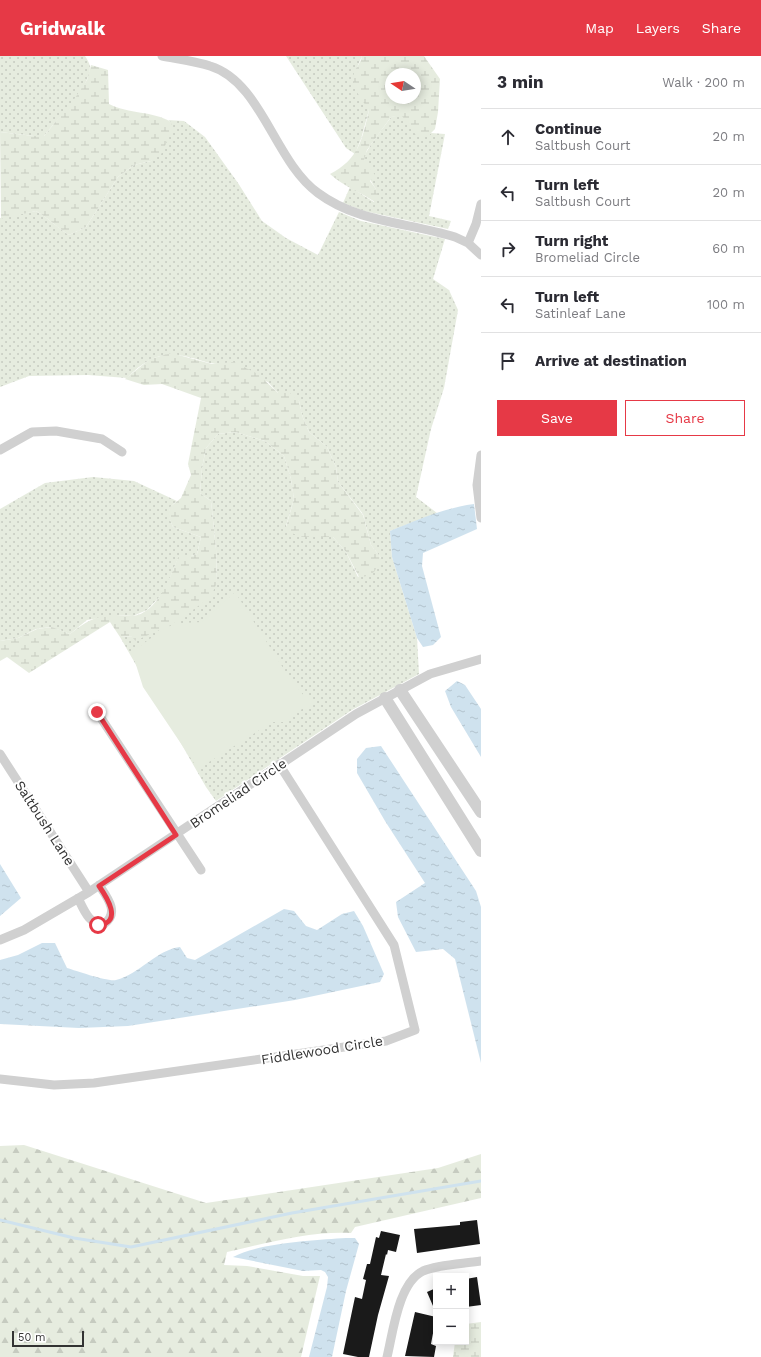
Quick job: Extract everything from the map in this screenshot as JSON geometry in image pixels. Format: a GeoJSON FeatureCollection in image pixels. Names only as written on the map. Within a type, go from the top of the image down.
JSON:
{"type":"FeatureCollection","features":[{"type":"Feature","properties":{"kind":"street"},"geometry":{"type":"LineString","coordinates":[[162,56],[211,66],[238,82],[256,106],[278,146],[300,176],[309,187],[334,204],[362,216],[442,233],[468,243],[481,255]]}},
{"type":"Feature","properties":{"kind":"street"},"geometry":{"type":"LineString","coordinates":[[468,243],[476,224],[481,204]]}},
{"type":"Feature","properties":{"kind":"street"},"geometry":{"type":"LineString","coordinates":[[0,450],[32,432],[56,431],[102,439],[122,452]]}},
{"type":"Feature","properties":{"kind":"street"},"geometry":{"type":"LineString","coordinates":[[481,455],[477,485],[481,518]]}},
{"type":"Feature","properties":{"kind":"street","name":"Bromeliad Circle"},"geometry":{"type":"LineString","coordinates":[[0,940],[24,930],[99,886],[279,764],[356,714],[430,674],[481,659]]}},
{"type":"Feature","properties":{"kind":"street"},"geometry":{"type":"LineString","coordinates":[[400,690],[481,812]]}},
{"type":"Feature","properties":{"kind":"street"},"geometry":{"type":"LineString","coordinates":[[386,698],[481,851]]}},
{"type":"Feature","properties":{"kind":"street"},"geometry":{"type":"LineString","coordinates":[[97,712],[176,835],[201,870]]}},
{"type":"Feature","properties":{"kind":"street","name":"Saltbush Lane"},"geometry":{"type":"LineString","coordinates":[[0,754],[89,892]]}},
{"type":"Feature","properties":{"kind":"street","name":"Fiddlewood Circle"},"geometry":{"type":"LineString","coordinates":[[0,1079],[54,1085],[94,1083],[386,1041],[415,1030],[394,946],[279,764]]}},
{"type":"Feature","properties":{"kind":"street"},"geometry":{"type":"LineString","coordinates":[[78,898],[91,920],[98,925],[108,922],[112,911],[111,905],[99,886]]}},
{"type":"Feature","properties":{"kind":"street"},"geometry":{"type":"LineString","coordinates":[[387,1357],[402,1299],[407,1287],[416,1277],[421,1273],[434,1268],[481,1261]]}},
{"type":"Feature","properties":{"kind":"green space"},"geometry":{"type":"Polygon","coordinates":[[[0,56],[85,56],[90,64],[89,75],[79,94],[44,136],[0,132],[0,56]]]}},
{"type":"Feature","properties":{"kind":"green space"},"geometry":{"type":"Polygon","coordinates":[[[286,56],[362,56],[356,70],[369,110],[355,154],[346,148],[286,56]]]}},
{"type":"Feature","properties":{"kind":"green space"},"geometry":{"type":"Polygon","coordinates":[[[362,56],[424,56],[440,79],[438,112],[435,129],[429,135],[422,138],[416,135],[402,116],[391,117],[367,150],[364,160],[375,175],[370,181],[376,189],[378,199],[375,202],[340,182],[330,174],[340,168],[353,155],[358,148],[364,131],[369,110],[357,93],[353,78],[354,73],[362,56]]]}},
{"type":"Feature","properties":{"kind":"green space"},"geometry":{"type":"Polygon","coordinates":[[[91,65],[108,70],[109,104],[164,118],[171,122],[172,129],[162,153],[151,161],[134,165],[118,177],[86,227],[69,235],[36,211],[1,219],[0,132],[44,136],[75,98],[87,80],[91,65]]]}},
{"type":"Feature","properties":{"kind":"green space"},"geometry":{"type":"Polygon","coordinates":[[[401,115],[429,135],[431,133],[445,134],[429,216],[451,221],[448,229],[364,211],[343,203],[350,187],[374,202],[376,189],[367,172],[364,160],[365,156],[391,117],[401,115]]]}},
{"type":"Feature","properties":{"kind":"green space"},"geometry":{"type":"Polygon","coordinates":[[[168,120],[184,121],[205,137],[238,183],[262,221],[286,238],[318,255],[339,212],[361,221],[445,239],[433,279],[449,290],[458,310],[444,388],[431,429],[416,497],[437,513],[390,531],[392,557],[417,638],[419,674],[352,710],[216,801],[206,787],[120,637],[133,636],[135,641],[217,582],[216,549],[211,501],[200,493],[202,468],[206,448],[218,434],[235,432],[265,441],[284,456],[291,479],[294,499],[286,526],[302,537],[333,537],[346,552],[358,577],[381,558],[371,545],[363,514],[338,482],[336,467],[327,447],[309,432],[303,418],[299,401],[278,393],[268,382],[219,364],[208,363],[182,356],[164,355],[149,360],[127,378],[88,375],[29,376],[0,387],[0,218],[36,211],[69,235],[86,227],[118,177],[134,165],[151,161],[171,122],[168,120]]]}},
{"type":"Feature","properties":{"kind":"green space"},"geometry":{"type":"Polygon","coordinates":[[[171,353],[212,364],[234,362],[258,374],[278,393],[289,392],[299,401],[303,418],[309,432],[327,447],[336,467],[338,482],[363,515],[371,545],[381,558],[377,566],[368,576],[359,577],[346,552],[333,537],[302,537],[289,532],[286,527],[294,499],[291,479],[284,456],[265,441],[235,432],[218,434],[206,448],[202,468],[200,493],[211,501],[216,549],[217,582],[211,597],[173,624],[135,641],[132,636],[120,637],[110,622],[29,673],[7,657],[0,661],[0,641],[18,638],[37,629],[52,627],[70,634],[91,620],[102,616],[132,616],[141,614],[156,601],[162,592],[179,555],[191,556],[197,554],[201,537],[173,527],[168,515],[170,507],[181,498],[191,475],[188,464],[201,398],[162,384],[144,385],[125,379],[150,359],[171,353]]]}},
{"type":"Feature","properties":{"kind":"green space"},"geometry":{"type":"Polygon","coordinates":[[[93,477],[134,481],[177,501],[173,504],[169,512],[171,523],[173,527],[201,537],[197,554],[191,556],[179,556],[164,592],[147,610],[133,616],[119,615],[87,620],[70,634],[51,627],[36,629],[18,638],[0,641],[0,509],[45,483],[93,477]]]}},
{"type":"Feature","properties":{"kind":"green space"},"geometry":{"type":"Polygon","coordinates":[[[235,592],[285,671],[304,696],[312,695],[313,702],[310,708],[302,709],[286,722],[272,722],[198,769],[143,687],[132,652],[166,627],[182,623],[202,622],[235,592]]]}},
{"type":"Feature","properties":{"kind":"green space"},"geometry":{"type":"Polygon","coordinates":[[[24,1145],[206,1203],[438,1168],[481,1154],[481,1198],[355,1227],[351,1233],[304,1236],[227,1252],[224,1265],[247,1266],[303,1276],[320,1276],[301,1357],[0,1357],[0,1146],[24,1145]]]}},
{"type":"Feature","properties":{"kind":"green space"},"geometry":{"type":"Polygon","coordinates":[[[481,1322],[481,1357],[453,1357],[455,1345],[469,1345],[469,1324],[481,1322]]]}},
{"type":"Feature","properties":{"kind":"water"},"geometry":{"type":"Polygon","coordinates":[[[474,504],[477,529],[423,553],[422,566],[441,637],[433,645],[423,647],[417,638],[392,557],[390,531],[441,511],[474,504]]]}},
{"type":"Feature","properties":{"kind":"water"},"geometry":{"type":"Polygon","coordinates":[[[457,681],[465,685],[481,709],[481,757],[451,707],[445,691],[457,681]]]}},
{"type":"Feature","properties":{"kind":"water"},"geometry":{"type":"Polygon","coordinates":[[[381,746],[476,891],[481,907],[481,1063],[455,959],[443,949],[416,952],[398,917],[396,902],[425,883],[385,821],[357,773],[357,759],[366,748],[381,746]]]}},
{"type":"Feature","properties":{"kind":"water"},"geometry":{"type":"Polygon","coordinates":[[[0,864],[21,898],[0,916],[0,864]]]}},
{"type":"Feature","properties":{"kind":"water"},"geometry":{"type":"Polygon","coordinates":[[[284,909],[294,911],[306,926],[317,930],[342,914],[354,911],[363,926],[384,974],[380,982],[295,1000],[128,1026],[79,1028],[0,1024],[0,960],[18,955],[42,943],[55,943],[67,968],[100,978],[116,980],[133,973],[156,957],[171,949],[180,947],[187,958],[195,960],[284,909]]]}},
{"type":"Feature","properties":{"kind":"water"},"geometry":{"type":"Polygon","coordinates":[[[355,1238],[359,1244],[346,1291],[332,1357],[309,1357],[327,1287],[328,1277],[325,1272],[321,1270],[303,1271],[233,1257],[257,1248],[272,1245],[355,1238]]]}},
{"type":"Feature","properties":{"kind":"building"},"geometry":{"type":"Polygon","coordinates":[[[477,1220],[480,1244],[417,1253],[414,1229],[460,1225],[460,1222],[477,1220]]]}},
{"type":"Feature","properties":{"kind":"building"},"geometry":{"type":"Polygon","coordinates":[[[381,1231],[400,1235],[396,1252],[388,1250],[387,1255],[386,1254],[381,1275],[389,1276],[378,1315],[369,1357],[358,1357],[343,1354],[355,1297],[362,1299],[366,1280],[363,1279],[367,1264],[370,1264],[376,1237],[379,1238],[381,1231]]]}},
{"type":"Feature","properties":{"kind":"building"},"geometry":{"type":"Polygon","coordinates":[[[477,1277],[481,1305],[469,1307],[469,1278],[477,1277]]]}},
{"type":"Feature","properties":{"kind":"building"},"geometry":{"type":"Polygon","coordinates":[[[433,1289],[433,1306],[427,1292],[433,1289]]]}},
{"type":"Feature","properties":{"kind":"building"},"geometry":{"type":"Polygon","coordinates":[[[415,1312],[433,1316],[433,1333],[431,1344],[436,1346],[434,1357],[405,1356],[415,1312]]]}},
{"type":"Feature","properties":{"kind":"waterway"},"geometry":{"type":"LineString","coordinates":[[0,1220],[74,1238],[131,1247],[292,1213],[481,1181]]}},
{"type":"Feature","properties":{"kind":"route"},"geometry":{"type":"LineString","coordinates":[[97,712],[176,835],[99,886],[107,897],[112,911],[108,922],[98,925]]}}]}
